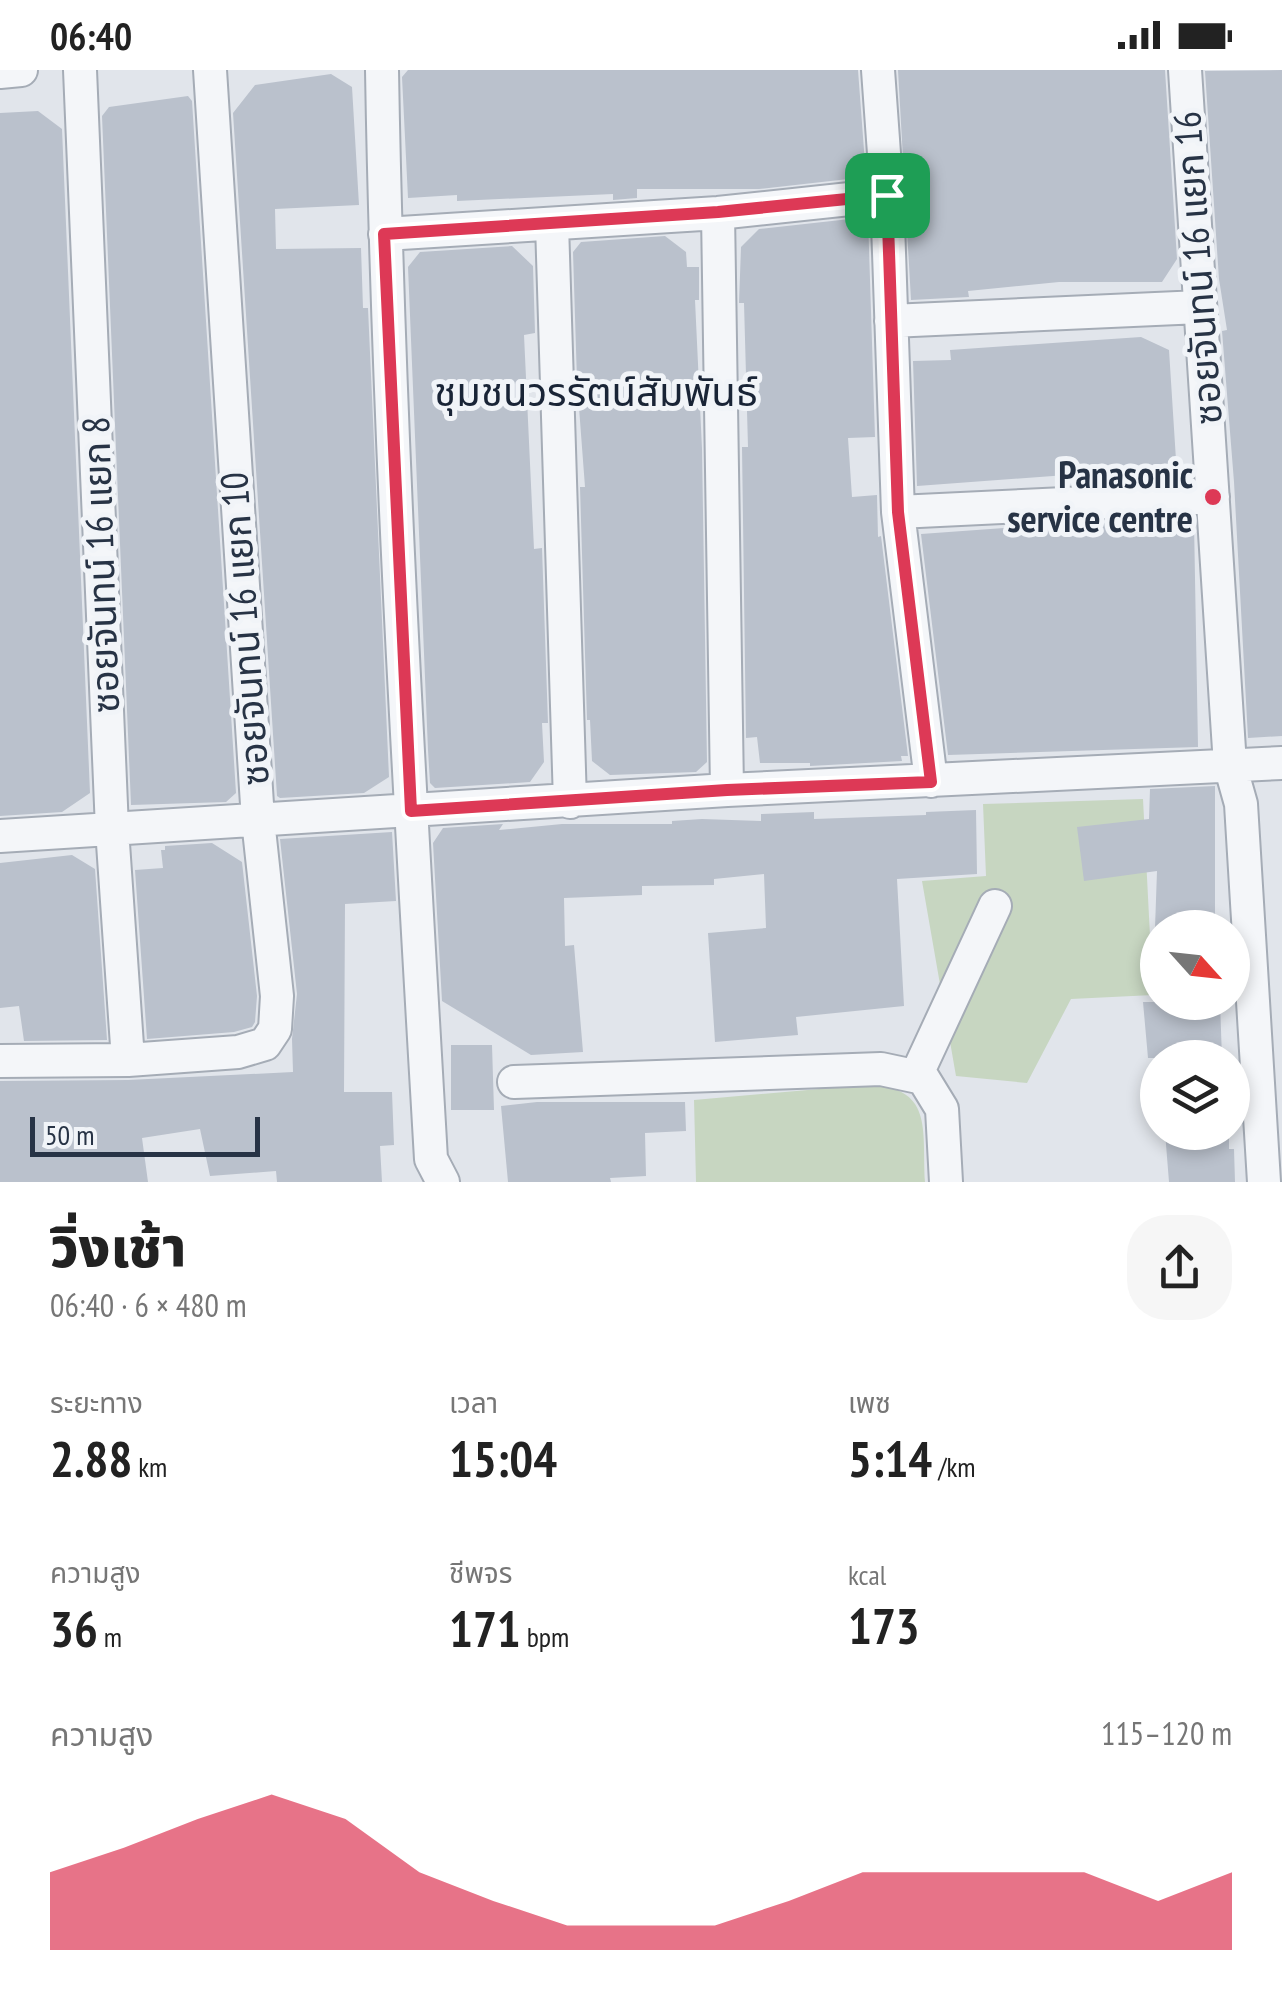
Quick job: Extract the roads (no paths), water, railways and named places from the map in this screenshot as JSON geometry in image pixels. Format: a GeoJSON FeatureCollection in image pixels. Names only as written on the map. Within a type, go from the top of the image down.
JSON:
{"type":"FeatureCollection","features":[{"type":"Feature","properties":{"kind":"street"},"geometry":{"type":"LineString","coordinates":[[0,72],[21,70]]}},
{"type":"Feature","properties":{"kind":"street","name":"ซอยจันทน์ 16 แยก 8"},"geometry":{"type":"LineString","coordinates":[[80,70],[112,829],[128,1060]]}},
{"type":"Feature","properties":{"kind":"street","name":"ซอยจันทน์ 16 แยก 10"},"geometry":{"type":"LineString","coordinates":[[128,1060],[238,1052],[265,1044],[273,1034],[278,996],[258,820],[210,70]]}},
{"type":"Feature","properties":{"kind":"street"},"geometry":{"type":"LineString","coordinates":[[382,70],[384,234],[411,811],[433,1174]]}},
{"type":"Feature","properties":{"kind":"street"},"geometry":{"type":"LineString","coordinates":[[878,70],[887,195],[898,512],[931,782]]}},
{"type":"Feature","properties":{"kind":"street","name":"ซอยจันทน์ 16 แยก 16"},"geometry":{"type":"LineString","coordinates":[[1185,70],[1230,765],[1241,804],[1264,1182]]}},
{"type":"Feature","properties":{"kind":"street"},"geometry":{"type":"LineString","coordinates":[[384,234],[718,212],[887,195]]}},
{"type":"Feature","properties":{"kind":"street"},"geometry":{"type":"LineString","coordinates":[[718,212],[727,790]]}},
{"type":"Feature","properties":{"kind":"street"},"geometry":{"type":"LineString","coordinates":[[552,224],[570,802]]}},
{"type":"Feature","properties":{"kind":"street"},"geometry":{"type":"LineString","coordinates":[[892,321],[1200,307]]}},
{"type":"Feature","properties":{"kind":"street"},"geometry":{"type":"LineString","coordinates":[[898,512],[1213,497]]}},
{"type":"Feature","properties":{"kind":"street"},"geometry":{"type":"LineString","coordinates":[[0,836],[727,790],[1282,763]]}},
{"type":"Feature","properties":{"kind":"street"},"geometry":{"type":"LineString","coordinates":[[916,1076],[995,906]]}},
{"type":"Feature","properties":{"kind":"street"},"geometry":{"type":"LineString","coordinates":[[0,1060],[128,1060]]}},
{"type":"Feature","properties":{"kind":"street"},"geometry":{"type":"LineString","coordinates":[[514,1082],[881,1069],[916,1076],[924,1078],[942,1109],[946,1182]]}},
{"type":"Feature","properties":{"kind":"place","name":"Panasonic service centre"},"geometry":{"type":"Point","coordinates":[1213,497]}},
{"type":"Feature","properties":{"kind":"district","name":"ชุมชนวรรัตน์สัมพันธ์"},"geometry":{"type":"Point","coordinates":[596,392]}}]}
